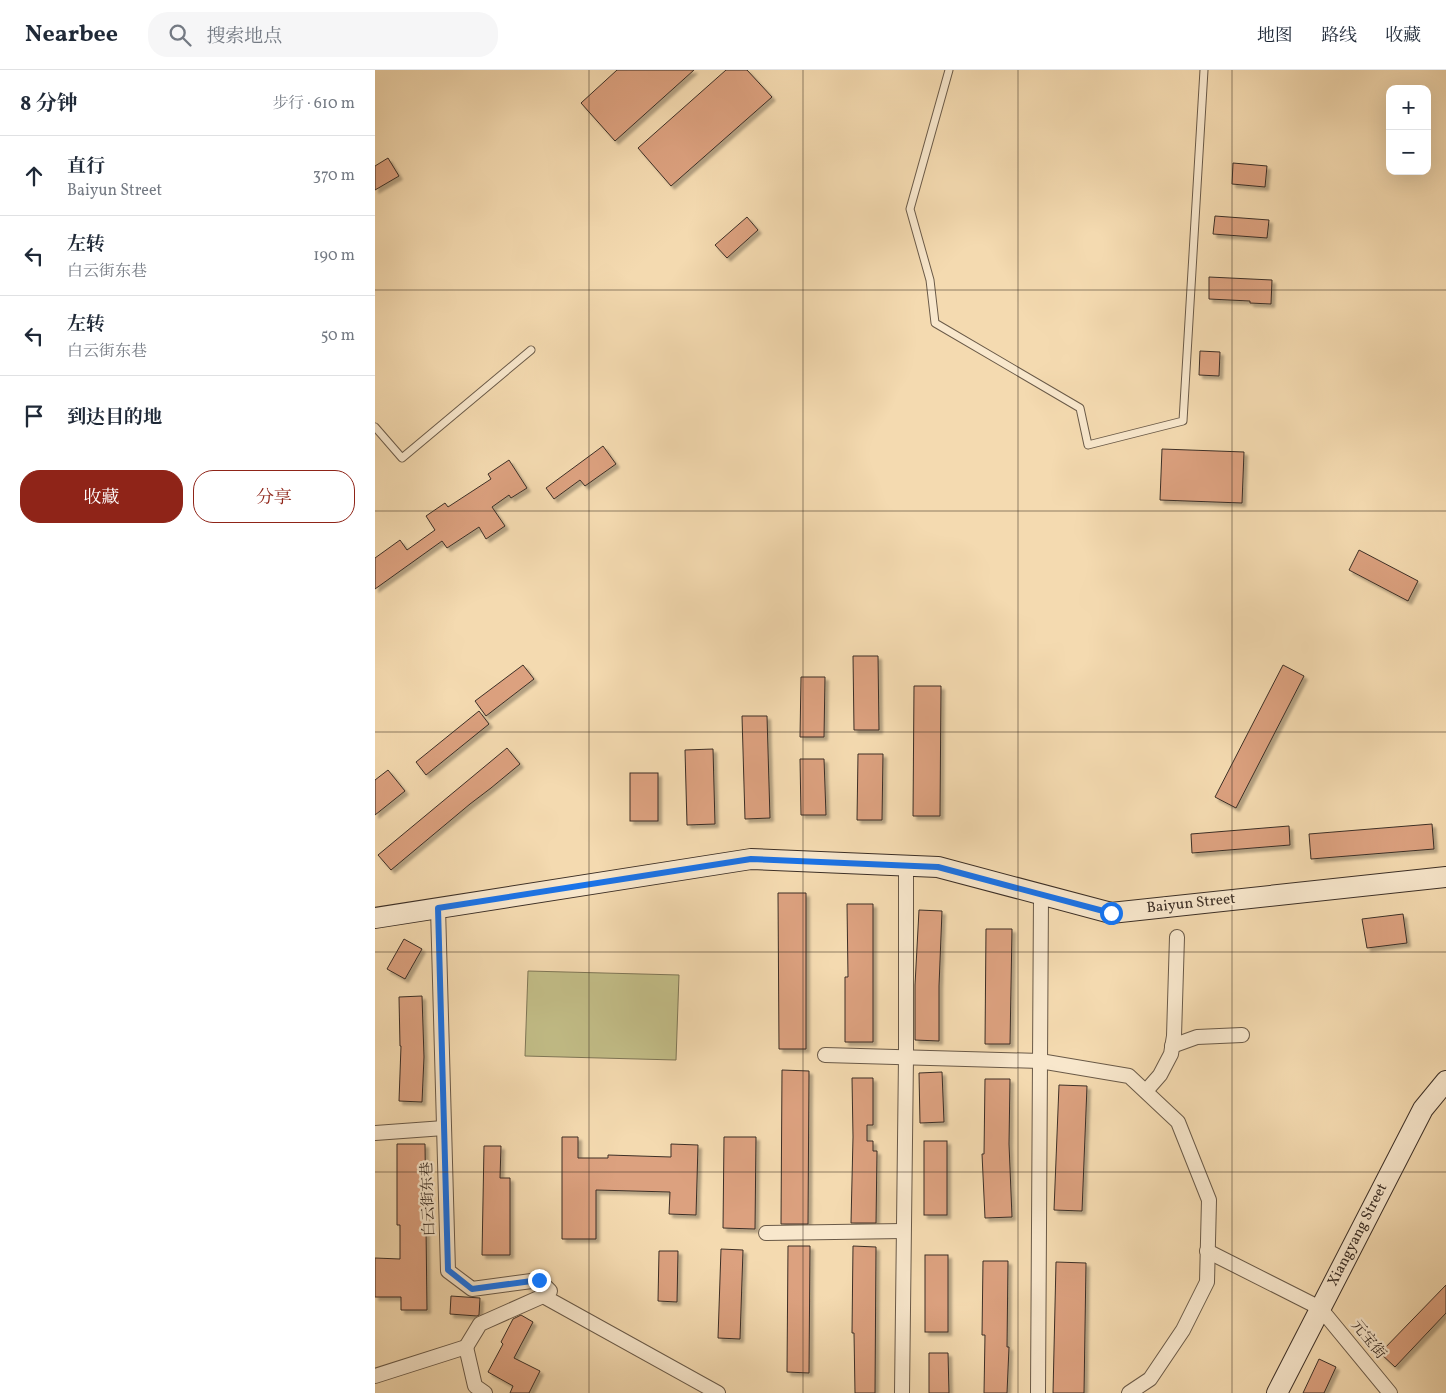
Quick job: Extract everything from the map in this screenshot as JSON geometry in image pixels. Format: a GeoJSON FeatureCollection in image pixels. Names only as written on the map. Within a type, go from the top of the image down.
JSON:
{"type":"FeatureCollection","features":[{"type":"Feature","properties":{"kind":"main road","name":"Baiyun Street"},"geometry":{"type":"LineString","coordinates":[[375,918],[751,859],[938,867],[1111,913],[1446,878]]}},
{"type":"Feature","properties":{"kind":"main road","name":"Xiangyang Street"},"geometry":{"type":"LineString","coordinates":[[1277,1393],[1423,1109],[1446,1081]]}},
{"type":"Feature","properties":{"kind":"street"},"geometry":{"type":"LineString","coordinates":[[901,1393],[906,1056],[906,866]]}},
{"type":"Feature","properties":{"kind":"street"},"geometry":{"type":"LineString","coordinates":[[1038,1393],[1041,895]]}},
{"type":"Feature","properties":{"kind":"street","name":"白云街东巷"},"geometry":{"type":"LineString","coordinates":[[438,908],[448,1270],[472,1289],[539,1280],[550,1291],[543,1296]]}},
{"type":"Feature","properties":{"kind":"street"},"geometry":{"type":"LineString","coordinates":[[1146,1091],[1160,1075],[1171,1054],[1174,1036],[1177,937]]}},
{"type":"Feature","properties":{"kind":"street"},"geometry":{"type":"LineString","coordinates":[[1172,1046],[1197,1037],[1242,1035]]}},
{"type":"Feature","properties":{"kind":"street"},"geometry":{"type":"LineString","coordinates":[[825,1054],[1040,1061],[1129,1076],[1178,1122],[1209,1200],[1207,1282],[1183,1330],[1150,1379],[1136,1391]]}},
{"type":"Feature","properties":{"kind":"street"},"geometry":{"type":"LineString","coordinates":[[375,1133],[444,1128]]}},
{"type":"Feature","properties":{"kind":"street"},"geometry":{"type":"LineString","coordinates":[[767,1233],[903,1231]]}},
{"type":"Feature","properties":{"kind":"street"},"geometry":{"type":"LineString","coordinates":[[1207,1251],[1320,1308]]}},
{"type":"Feature","properties":{"kind":"street"},"geometry":{"type":"LineString","coordinates":[[375,1376],[466,1348],[481,1324],[543,1296],[719,1393]]}},
{"type":"Feature","properties":{"kind":"street","name":"元宝街"},"geometry":{"type":"LineString","coordinates":[[1320,1308],[1390,1393]]}},
{"type":"Feature","properties":{"kind":"street"},"geometry":{"type":"LineString","coordinates":[[466,1348],[475,1386],[485,1393]]}},
{"type":"Feature","properties":{"kind":"lane"},"geometry":{"type":"LineString","coordinates":[[949,70],[910,209],[930,280],[935,323],[1080,408],[1088,446],[1183,420],[1204,70]]}},
{"type":"Feature","properties":{"kind":"lane"},"geometry":{"type":"LineString","coordinates":[[375,427],[402,458],[531,350]]}},
{"type":"Feature","properties":{"kind":"shaded area"},"geometry":{"type":"Polygon","coordinates":[[[528,971],[679,975],[676,1060],[525,1056],[528,971]]]}},
{"type":"Feature","properties":{"kind":"building"},"geometry":{"type":"Polygon","coordinates":[[[617,70],[694,70],[615,141],[581,103],[617,70]]]}},
{"type":"Feature","properties":{"kind":"building"},"geometry":{"type":"Polygon","coordinates":[[[726,70],[747,70],[772,97],[671,186],[638,148],[726,70]]]}},
{"type":"Feature","properties":{"kind":"building"},"geometry":{"type":"Polygon","coordinates":[[[388,158],[399,176],[375,190],[375,166],[388,158]]]}},
{"type":"Feature","properties":{"kind":"building"},"geometry":{"type":"Polygon","coordinates":[[[1233,163],[1267,166],[1265,187],[1232,184],[1233,163]]]}},
{"type":"Feature","properties":{"kind":"building"},"geometry":{"type":"Polygon","coordinates":[[[1215,216],[1269,220],[1267,238],[1213,234],[1215,216]]]}},
{"type":"Feature","properties":{"kind":"building"},"geometry":{"type":"Polygon","coordinates":[[[747,217],[758,230],[727,258],[715,245],[747,217]]]}},
{"type":"Feature","properties":{"kind":"building"},"geometry":{"type":"Polygon","coordinates":[[[1209,277],[1272,280],[1271,304],[1209,299],[1209,277]]]}},
{"type":"Feature","properties":{"kind":"building"},"geometry":{"type":"Polygon","coordinates":[[[1200,351],[1220,352],[1219,376],[1199,375],[1200,351]]]}},
{"type":"Feature","properties":{"kind":"building"},"geometry":{"type":"Polygon","coordinates":[[[603,446],[616,464],[585,486],[580,480],[554,499],[546,488],[603,446]]]}},
{"type":"Feature","properties":{"kind":"building"},"geometry":{"type":"Polygon","coordinates":[[[1162,449],[1244,452],[1242,503],[1160,500],[1162,449]]]}},
{"type":"Feature","properties":{"kind":"building"},"geometry":{"type":"Polygon","coordinates":[[[509,460],[527,488],[511,498],[509,495],[492,507],[505,526],[486,539],[479,527],[447,548],[442,541],[375,589],[375,558],[400,540],[407,550],[435,530],[426,516],[445,503],[448,507],[491,479],[488,474],[509,460]]]}},
{"type":"Feature","properties":{"kind":"building"},"geometry":{"type":"Polygon","coordinates":[[[1359,550],[1418,581],[1408,601],[1349,570],[1359,550]]]}},
{"type":"Feature","properties":{"kind":"building"},"geometry":{"type":"Polygon","coordinates":[[[853,656],[878,656],[879,730],[854,730],[853,656]]]}},
{"type":"Feature","properties":{"kind":"building"},"geometry":{"type":"Polygon","coordinates":[[[523,665],[534,679],[486,716],[475,701],[523,665]]]}},
{"type":"Feature","properties":{"kind":"building"},"geometry":{"type":"Polygon","coordinates":[[[1283,665],[1304,676],[1236,808],[1215,797],[1283,665]]]}},
{"type":"Feature","properties":{"kind":"building"},"geometry":{"type":"Polygon","coordinates":[[[801,677],[825,677],[824,737],[800,737],[801,677]]]}},
{"type":"Feature","properties":{"kind":"building"},"geometry":{"type":"Polygon","coordinates":[[[914,686],[941,686],[940,816],[913,816],[914,686]]]}},
{"type":"Feature","properties":{"kind":"building"},"geometry":{"type":"Polygon","coordinates":[[[479,711],[489,724],[426,775],[416,762],[479,711]]]}},
{"type":"Feature","properties":{"kind":"building"},"geometry":{"type":"Polygon","coordinates":[[[742,716],[767,716],[770,818],[745,819],[742,716]]]}},
{"type":"Feature","properties":{"kind":"building"},"geometry":{"type":"Polygon","coordinates":[[[507,748],[520,764],[391,870],[378,855],[507,748]]]}},
{"type":"Feature","properties":{"kind":"building"},"geometry":{"type":"Polygon","coordinates":[[[713,749],[715,824],[687,825],[685,750],[713,749]]]}},
{"type":"Feature","properties":{"kind":"building"},"geometry":{"type":"Polygon","coordinates":[[[858,754],[883,754],[882,820],[857,820],[858,754]]]}},
{"type":"Feature","properties":{"kind":"building"},"geometry":{"type":"Polygon","coordinates":[[[800,759],[824,759],[826,815],[801,815],[800,759]]]}},
{"type":"Feature","properties":{"kind":"building"},"geometry":{"type":"Polygon","coordinates":[[[388,770],[405,791],[375,815],[375,780],[388,770]]]}},
{"type":"Feature","properties":{"kind":"building"},"geometry":{"type":"Polygon","coordinates":[[[630,773],[658,773],[658,821],[630,821],[630,773]]]}},
{"type":"Feature","properties":{"kind":"building"},"geometry":{"type":"Polygon","coordinates":[[[1432,824],[1434,849],[1311,859],[1309,834],[1432,824]]]}},
{"type":"Feature","properties":{"kind":"building"},"geometry":{"type":"Polygon","coordinates":[[[1289,826],[1290,845],[1192,853],[1191,834],[1289,826]]]}},
{"type":"Feature","properties":{"kind":"building"},"geometry":{"type":"Polygon","coordinates":[[[778,893],[806,893],[806,1049],[779,1049],[778,893]]]}},
{"type":"Feature","properties":{"kind":"building"},"geometry":{"type":"Polygon","coordinates":[[[847,904],[873,904],[873,1042],[845,1042],[845,977],[848,977],[847,904]]]}},
{"type":"Feature","properties":{"kind":"building"},"geometry":{"type":"Polygon","coordinates":[[[919,910],[942,911],[939,1041],[915,1040],[915,985],[919,910]]]}},
{"type":"Feature","properties":{"kind":"building"},"geometry":{"type":"Polygon","coordinates":[[[1403,914],[1407,943],[1367,948],[1362,919],[1403,914]]]}},
{"type":"Feature","properties":{"kind":"building"},"geometry":{"type":"Polygon","coordinates":[[[986,929],[1012,929],[1010,1044],[985,1044],[986,929]]]}},
{"type":"Feature","properties":{"kind":"building"},"geometry":{"type":"Polygon","coordinates":[[[404,939],[422,949],[405,979],[387,969],[404,939]]]}},
{"type":"Feature","properties":{"kind":"building"},"geometry":{"type":"Polygon","coordinates":[[[422,996],[424,1057],[422,1102],[399,1101],[401,1046],[399,997],[422,996]]]}},
{"type":"Feature","properties":{"kind":"building"},"geometry":{"type":"Polygon","coordinates":[[[782,1070],[809,1071],[808,1224],[781,1224],[782,1070]]]}},
{"type":"Feature","properties":{"kind":"building"},"geometry":{"type":"Polygon","coordinates":[[[942,1072],[944,1122],[920,1123],[919,1073],[942,1072]]]}},
{"type":"Feature","properties":{"kind":"building"},"geometry":{"type":"Polygon","coordinates":[[[852,1078],[873,1078],[873,1125],[867,1125],[867,1141],[873,1141],[873,1151],[877,1151],[876,1223],[851,1223],[852,1078]]]}},
{"type":"Feature","properties":{"kind":"building"},"geometry":{"type":"Polygon","coordinates":[[[985,1079],[1010,1079],[1009,1144],[1012,1217],[985,1218],[982,1154],[984,1154],[985,1079]]]}},
{"type":"Feature","properties":{"kind":"building"},"geometry":{"type":"Polygon","coordinates":[[[1059,1085],[1087,1086],[1082,1211],[1054,1210],[1059,1085]]]}},
{"type":"Feature","properties":{"kind":"building"},"geometry":{"type":"Polygon","coordinates":[[[562,1137],[578,1137],[578,1158],[608,1158],[608,1155],[671,1157],[671,1144],[698,1145],[696,1215],[669,1214],[670,1192],[596,1190],[596,1239],[562,1239],[562,1137]]]}},
{"type":"Feature","properties":{"kind":"building"},"geometry":{"type":"Polygon","coordinates":[[[724,1137],[756,1137],[755,1229],[723,1228],[724,1137]]]}},
{"type":"Feature","properties":{"kind":"building"},"geometry":{"type":"Polygon","coordinates":[[[924,1141],[947,1141],[947,1215],[924,1215],[924,1141]]]}},
{"type":"Feature","properties":{"kind":"building"},"geometry":{"type":"Polygon","coordinates":[[[397,1144],[425,1144],[427,1310],[401,1310],[401,1297],[375,1297],[375,1258],[400,1259],[400,1225],[397,1225],[397,1144]]]}},
{"type":"Feature","properties":{"kind":"building"},"geometry":{"type":"Polygon","coordinates":[[[484,1146],[501,1146],[500,1178],[510,1178],[510,1255],[482,1255],[484,1146]]]}},
{"type":"Feature","properties":{"kind":"building"},"geometry":{"type":"Polygon","coordinates":[[[788,1246],[810,1246],[809,1373],[787,1372],[788,1246]]]}},
{"type":"Feature","properties":{"kind":"building"},"geometry":{"type":"Polygon","coordinates":[[[853,1246],[876,1247],[875,1393],[855,1393],[854,1333],[852,1333],[853,1246]]]}},
{"type":"Feature","properties":{"kind":"building"},"geometry":{"type":"Polygon","coordinates":[[[721,1249],[743,1250],[740,1339],[718,1338],[721,1249]]]}},
{"type":"Feature","properties":{"kind":"building"},"geometry":{"type":"Polygon","coordinates":[[[659,1251],[678,1251],[677,1302],[658,1301],[659,1251]]]}},
{"type":"Feature","properties":{"kind":"building"},"geometry":{"type":"Polygon","coordinates":[[[925,1255],[948,1255],[948,1332],[925,1332],[925,1255]]]}},
{"type":"Feature","properties":{"kind":"building"},"geometry":{"type":"Polygon","coordinates":[[[983,1261],[1008,1261],[1007,1347],[1009,1347],[1007,1393],[984,1393],[985,1335],[982,1335],[983,1261]]]}},
{"type":"Feature","properties":{"kind":"building"},"geometry":{"type":"Polygon","coordinates":[[[1056,1262],[1086,1263],[1084,1393],[1053,1393],[1056,1262]]]}},
{"type":"Feature","properties":{"kind":"building"},"geometry":{"type":"Polygon","coordinates":[[[1446,1285],[1446,1313],[1395,1367],[1380,1353],[1446,1285]]]}},
{"type":"Feature","properties":{"kind":"building"},"geometry":{"type":"Polygon","coordinates":[[[451,1296],[480,1298],[479,1315],[450,1314],[451,1296]]]}},
{"type":"Feature","properties":{"kind":"building"},"geometry":{"type":"Polygon","coordinates":[[[521,1315],[533,1322],[514,1358],[540,1371],[529,1393],[510,1393],[513,1386],[488,1372],[503,1344],[501,1342],[513,1319],[521,1315]]]}},
{"type":"Feature","properties":{"kind":"building"},"geometry":{"type":"Polygon","coordinates":[[[929,1353],[948,1353],[949,1393],[929,1393],[929,1353]]]}},
{"type":"Feature","properties":{"kind":"building"},"geometry":{"type":"Polygon","coordinates":[[[1319,1359],[1336,1367],[1324,1393],[1303,1393],[1319,1359]]]}},
{"type":"Feature","properties":{"kind":"route"},"geometry":{"type":"LineString","coordinates":[[539,1280],[472,1289],[448,1270],[438,908],[751,859],[938,867],[1111,913]]}}]}
